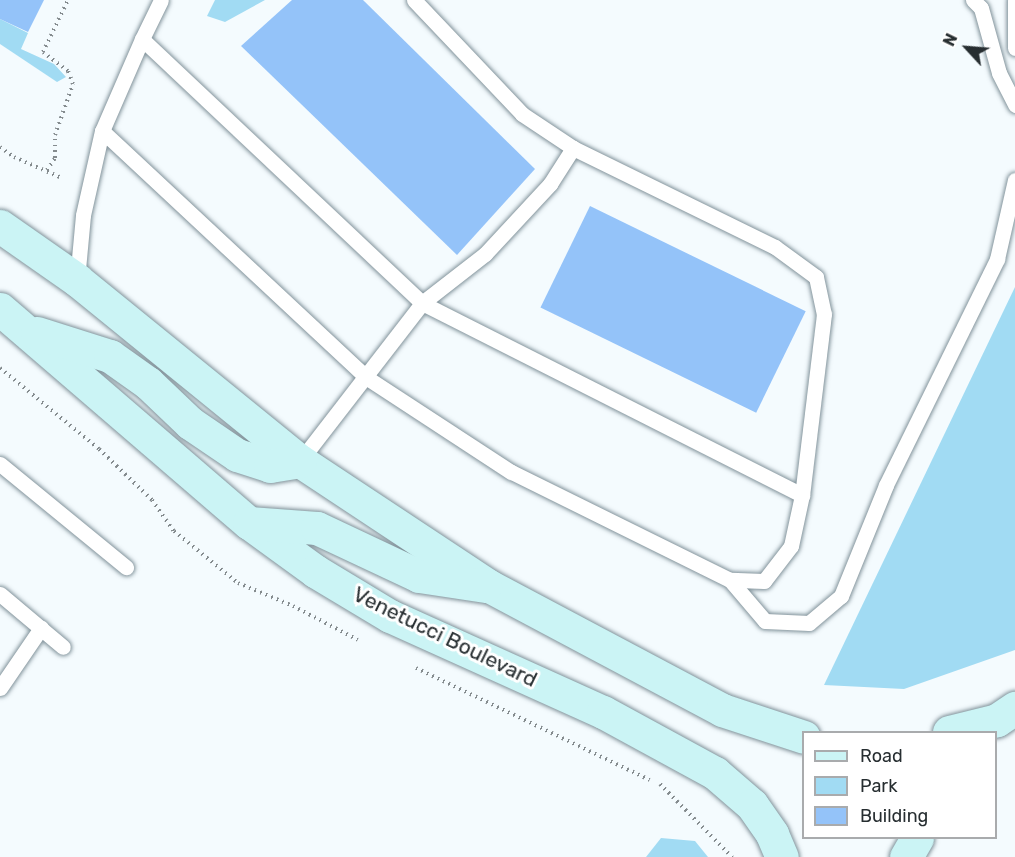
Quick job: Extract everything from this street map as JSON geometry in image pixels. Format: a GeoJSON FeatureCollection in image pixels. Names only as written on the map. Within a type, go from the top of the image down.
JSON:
{"type":"FeatureCollection","features":[{"type":"Feature","properties":{"kind":"street"},"geometry":{"type":"LineString","coordinates":[[0,226],[77,280],[300,460],[489,586],[722,710],[802,736]]}},
{"type":"Feature","properties":{"kind":"street","name":"Venetucci Boulevard"},"geometry":{"type":"LineString","coordinates":[[0,309],[29,331],[249,523],[315,572],[390,616],[603,712],[715,773],[752,805],[772,834],[782,857]]}},
{"type":"Feature","properties":{"kind":"street"},"geometry":{"type":"LineString","coordinates":[[29,331],[110,356],[148,383],[190,423],[237,455],[270,466],[300,460]]}},
{"type":"Feature","properties":{"kind":"street"},"geometry":{"type":"LineString","coordinates":[[249,523],[316,528],[419,576],[489,586]]}},
{"type":"Feature","properties":{"kind":"street"},"geometry":{"type":"LineString","coordinates":[[953,731],[1000,720]]}},
{"type":"Feature","properties":{"kind":"street"},"geometry":{"type":"LineString","coordinates":[[906,857],[916,839]]}},
{"type":"Feature","properties":{"kind":"lane"},"geometry":{"type":"LineString","coordinates":[[77,280],[83,215],[102,131],[161,0]]}},
{"type":"Feature","properties":{"kind":"lane"},"geometry":{"type":"LineString","coordinates":[[414,0],[522,114],[573,148],[775,247],[816,277],[824,314],[802,495],[791,546],[764,581],[730,580]]}},
{"type":"Feature","properties":{"kind":"lane"},"geometry":{"type":"LineString","coordinates":[[973,0],[981,8],[999,73],[1015,105]]}},
{"type":"Feature","properties":{"kind":"lane"},"geometry":{"type":"LineString","coordinates":[[1015,0],[1015,48]]}},
{"type":"Feature","properties":{"kind":"lane"},"geometry":{"type":"LineString","coordinates":[[142,39],[422,303],[802,495]]}},
{"type":"Feature","properties":{"kind":"lane"},"geometry":{"type":"LineString","coordinates":[[102,131],[366,377],[511,472],[730,580],[765,621],[808,623],[841,596],[886,485],[997,259],[1015,180]]}},
{"type":"Feature","properties":{"kind":"lane"},"geometry":{"type":"LineString","coordinates":[[300,460],[422,303],[485,254],[550,184],[573,148]]}},
{"type":"Feature","properties":{"kind":"lane"},"geometry":{"type":"LineString","coordinates":[[0,464],[126,567]]}},
{"type":"Feature","properties":{"kind":"lane"},"geometry":{"type":"LineString","coordinates":[[0,594],[63,647]]}},
{"type":"Feature","properties":{"kind":"lane"},"geometry":{"type":"LineString","coordinates":[[0,688],[41,628]]}},
{"type":"Feature","properties":{"kind":"lane"},"geometry":{"type":"LineString","coordinates":[[0,671],[24,654]]}},
{"type":"Feature","properties":{"kind":"path"},"geometry":{"type":"LineString","coordinates":[[46,170],[55,158],[56,135],[74,84],[68,71],[43,52],[68,0]]}},
{"type":"Feature","properties":{"kind":"path"},"geometry":{"type":"LineString","coordinates":[[0,147],[14,157],[62,178]]}},
{"type":"Feature","properties":{"kind":"green space"},"geometry":{"type":"Polygon","coordinates":[[[215,0],[265,0],[225,22],[207,16],[215,0]]]}},
{"type":"Feature","properties":{"kind":"green space"},"geometry":{"type":"Polygon","coordinates":[[[0,19],[28,33],[21,49],[54,64],[66,77],[57,82],[0,44],[0,19]]]}},
{"type":"Feature","properties":{"kind":"green space"},"geometry":{"type":"Polygon","coordinates":[[[1015,287],[1015,650],[904,689],[824,685],[1015,287]]]}},
{"type":"Feature","properties":{"kind":"green space"},"geometry":{"type":"Polygon","coordinates":[[[661,838],[695,841],[708,857],[646,857],[661,838]]]}},
{"type":"Feature","properties":{"kind":"building"},"geometry":{"type":"Polygon","coordinates":[[[0,0],[44,0],[28,32],[0,19],[0,0]]]}},
{"type":"Feature","properties":{"kind":"building"},"geometry":{"type":"Polygon","coordinates":[[[292,0],[363,0],[535,169],[457,255],[241,46],[292,0]]]}},
{"type":"Feature","properties":{"kind":"building"},"geometry":{"type":"Polygon","coordinates":[[[590,206],[806,311],[756,413],[540,308],[590,206]]]}}]}
